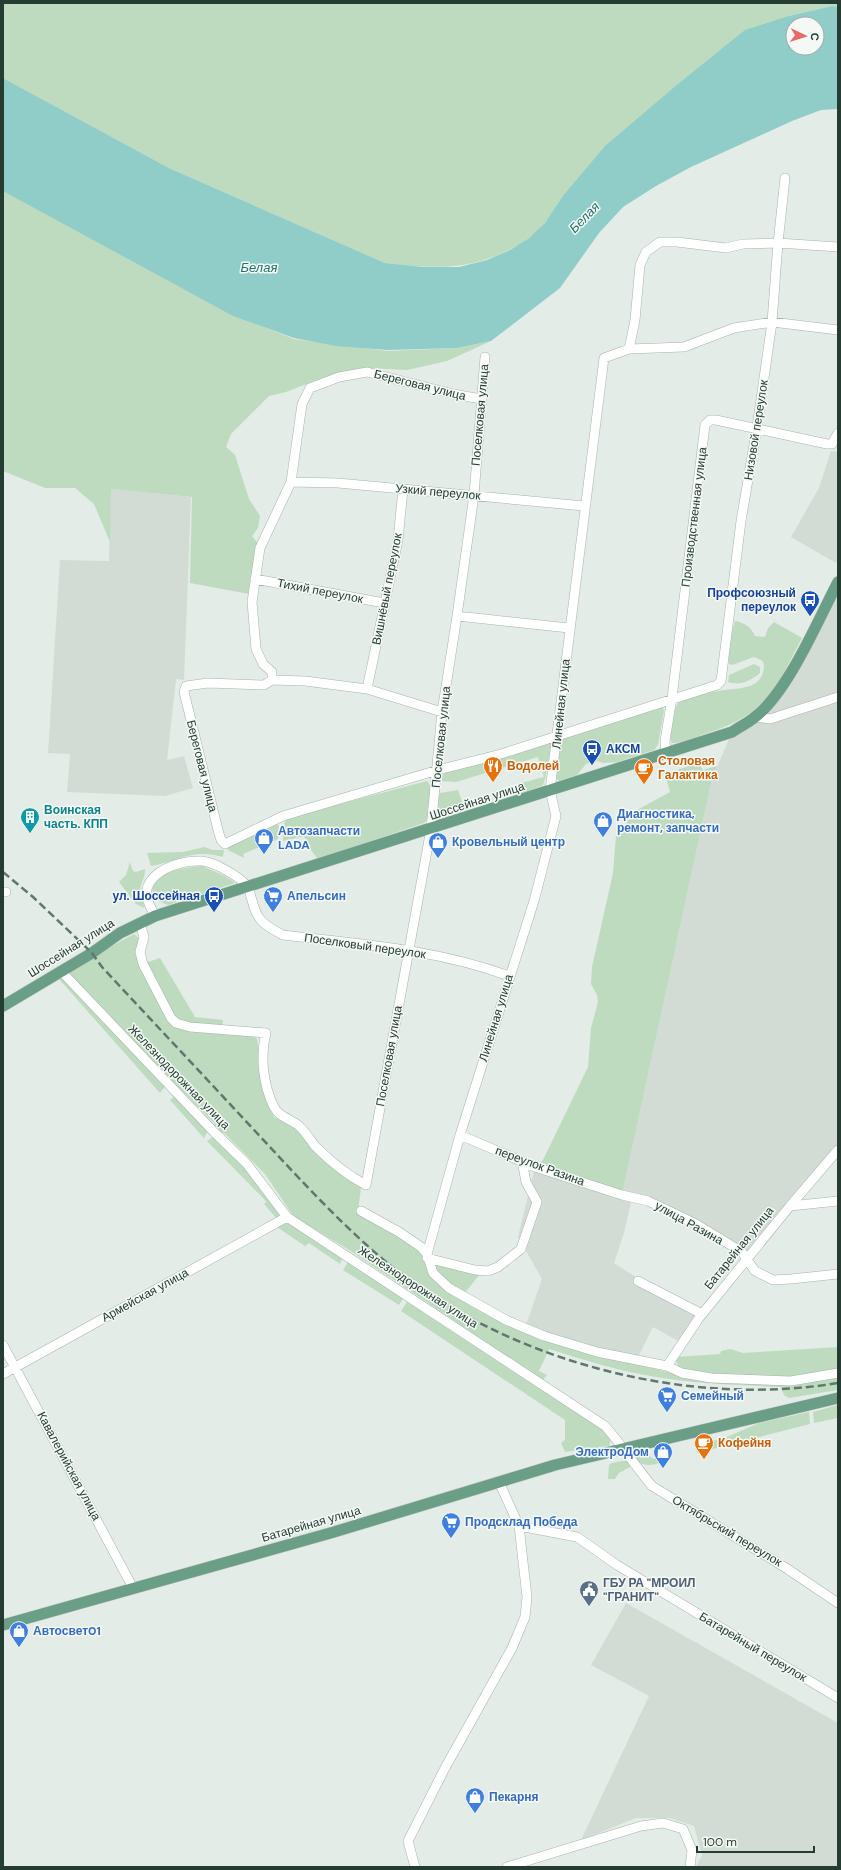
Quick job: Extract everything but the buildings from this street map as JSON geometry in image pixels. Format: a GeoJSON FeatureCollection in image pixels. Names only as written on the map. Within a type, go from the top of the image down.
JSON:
{"type":"FeatureCollection","features":[{"type":"Feature","properties":{"kind":"main road","name":"Шоссейная улица"},"geometry":{"type":"LineString","coordinates":[[3,1006],[120,933],[155,916],[732,732],[756,717],[775,696],[794,667],[838,582]]}},
{"type":"Feature","properties":{"kind":"main road"},"geometry":{"type":"LineString","coordinates":[[626,1450],[838,1398]]}},
{"type":"Feature","properties":{"kind":"main road","name":"Батарейная улица"},"geometry":{"type":"LineString","coordinates":[[3,1625],[334,1532],[555,1465],[626,1450]]}},
{"type":"Feature","properties":{"kind":"street","name":"Низовой переулок"},"geometry":{"type":"LineString","coordinates":[[672,698],[717,685],[721,681],[741,521],[757,427],[772,322],[785,178]]}},
{"type":"Feature","properties":{"kind":"street"},"geometry":{"type":"LineString","coordinates":[[838,247],[778,243],[743,244],[726,248],[677,242],[660,242],[646,252],[640,265],[635,320],[629,349],[684,348],[734,328],[772,322],[838,330]]}},
{"type":"Feature","properties":{"kind":"street","name":"Линейная улица"},"geometry":{"type":"LineString","coordinates":[[427,1256],[460,1135],[509,976],[534,901],[556,816],[550,790],[584,506],[604,358],[629,349]]}},
{"type":"Feature","properties":{"kind":"street","name":"Поселковая улица"},"geometry":{"type":"LineString","coordinates":[[140,923],[144,937],[140,952],[143,964],[176,1023],[190,1027],[266,1033],[262,1049],[264,1069],[274,1108],[298,1126],[324,1156],[366,1185],[431,829],[438,770],[442,712],[474,495],[485,357]]}},
{"type":"Feature","properties":{"kind":"street","name":"Береговая улица"},"geometry":{"type":"LineString","coordinates":[[438,770],[283,816],[225,844],[221,840],[218,830],[184,692],[186,686],[208,682],[264,684],[272,680],[272,672],[263,664],[256,649],[252,602],[260,548],[292,482],[302,404],[310,388],[339,377],[367,372],[453,394],[482,399]]}},
{"type":"Feature","properties":{"kind":"street","name":"Производственная улица"},"geometry":{"type":"LineString","coordinates":[[666,753],[665,741],[672,698],[705,425],[710,420],[716,420],[757,427],[827,444],[832,444],[838,433]]}},
{"type":"Feature","properties":{"kind":"street","name":"Узкий переулок"},"geometry":{"type":"LineString","coordinates":[[292,482],[338,483],[584,506]]}},
{"type":"Feature","properties":{"kind":"street","name":"Вишнёвый переулок"},"geometry":{"type":"LineString","coordinates":[[367,689],[398,540],[403,489]]}},
{"type":"Feature","properties":{"kind":"street","name":"Тихий переулок"},"geometry":{"type":"LineString","coordinates":[[256,579],[384,603]]}},
{"type":"Feature","properties":{"kind":"street"},"geometry":{"type":"LineString","coordinates":[[457,616],[569,628]]}},
{"type":"Feature","properties":{"kind":"street"},"geometry":{"type":"LineString","coordinates":[[272,680],[305,681],[367,689],[442,712]]}},
{"type":"Feature","properties":{"kind":"street"},"geometry":{"type":"LineString","coordinates":[[756,717],[770,719],[838,697]]}},
{"type":"Feature","properties":{"kind":"street"},"geometry":{"type":"LineString","coordinates":[[438,770],[501,754],[672,698]]}},
{"type":"Feature","properties":{"kind":"street"},"geometry":{"type":"LineString","coordinates":[[155,916],[146,895],[149,883],[156,875],[170,866],[202,861],[226,870],[248,886]]}},
{"type":"Feature","properties":{"kind":"street","name":"Поселковый переулок"},"geometry":{"type":"LineString","coordinates":[[248,886],[255,914],[264,925],[283,934],[408,949],[486,968],[509,976]]}},
{"type":"Feature","properties":{"kind":"street","name":"Железнодорожная улица"},"geometry":{"type":"LineString","coordinates":[[61,971],[214,1132],[247,1164],[287,1217],[605,1426],[626,1450]]}},
{"type":"Feature","properties":{"kind":"street","name":"переулок Разина"},"geometry":{"type":"LineString","coordinates":[[460,1135],[522,1161],[622,1195]]}},
{"type":"Feature","properties":{"kind":"street","name":"Батарейная улица"},"geometry":{"type":"LineString","coordinates":[[667,1366],[702,1314],[790,1206],[838,1150]]}},
{"type":"Feature","properties":{"kind":"street"},"geometry":{"type":"LineString","coordinates":[[427,1256],[449,1265],[488,1271],[498,1267],[521,1249],[537,1202],[526,1182],[522,1161]]}},
{"type":"Feature","properties":{"kind":"street","name":"улица Разина"},"geometry":{"type":"LineString","coordinates":[[622,1195],[648,1201],[696,1224],[742,1252],[755,1271],[773,1280],[792,1280],[838,1274]]}},
{"type":"Feature","properties":{"kind":"street"},"geometry":{"type":"LineString","coordinates":[[790,1206],[838,1201]]}},
{"type":"Feature","properties":{"kind":"street","name":"Железнодорожная улица"},"geometry":{"type":"LineString","coordinates":[[361,1211],[421,1247],[427,1256],[433,1273],[449,1288],[506,1320],[544,1336],[598,1352],[667,1366],[682,1374],[755,1381],[791,1381],[838,1373]]}},
{"type":"Feature","properties":{"kind":"street","name":"Армейская улица"},"geometry":{"type":"LineString","coordinates":[[3,1374],[287,1217]]}},
{"type":"Feature","properties":{"kind":"street"},"geometry":{"type":"LineString","coordinates":[[638,1281],[702,1314]]}},
{"type":"Feature","properties":{"kind":"street","name":"Кавалерийская улица"},"geometry":{"type":"LineString","coordinates":[[3,1345],[133,1588]]}},
{"type":"Feature","properties":{"kind":"street","name":"Октябрьский переулок"},"geometry":{"type":"LineString","coordinates":[[626,1450],[638,1470],[652,1486],[786,1568],[838,1602]]}},
{"type":"Feature","properties":{"kind":"street"},"geometry":{"type":"LineString","coordinates":[[415,1867],[408,1841],[442,1775],[512,1648],[525,1616],[527,1597],[519,1526],[499,1482]]}},
{"type":"Feature","properties":{"kind":"street","name":"Батарейный переулок"},"geometry":{"type":"LineString","coordinates":[[519,1526],[577,1538],[617,1565],[838,1698]]}},
{"type":"Feature","properties":{"kind":"street"},"geometry":{"type":"LineString","coordinates":[[507,1867],[641,1826],[664,1823],[683,1829],[692,1850],[690,1867]]}},
{"type":"Feature","properties":{"kind":"shaded area"},"geometry":{"type":"Polygon","coordinates":[[[831,451],[838,452],[838,560],[836,563],[791,537],[819,488],[831,451]]]}},
{"type":"Feature","properties":{"kind":"shaded area"},"geometry":{"type":"Polygon","coordinates":[[[111,489],[191,497],[184,680],[176,679],[167,760],[184,756],[193,788],[165,796],[67,792],[70,754],[48,753],[60,560],[109,561],[111,489]]]}},
{"type":"Feature","properties":{"kind":"shaded area"},"geometry":{"type":"Polygon","coordinates":[[[838,588],[838,1150],[747,1260],[696,1224],[632,1197],[624,1233],[614,1263],[699,1318],[682,1343],[653,1327],[636,1361],[525,1328],[542,1279],[518,1237],[535,1167],[622,1195],[712,779],[732,732],[775,696],[838,588]]]}},
{"type":"Feature","properties":{"kind":"shaded area"},"geometry":{"type":"Polygon","coordinates":[[[626,1603],[838,1723],[838,1867],[696,1867],[702,1855],[694,1826],[670,1818],[636,1818],[581,1840],[649,1696],[591,1665],[626,1603]]]}},
{"type":"Feature","properties":{"kind":"green space"},"geometry":{"type":"Polygon","coordinates":[[[3,3],[838,3],[838,7],[832,6],[785,16],[785,19],[562,197],[545,223],[524,241],[500,254],[484,260],[452,266],[436,267],[385,263],[169,168],[3,78],[3,3]]]}},
{"type":"Feature","properties":{"kind":"green space"},"geometry":{"type":"Polygon","coordinates":[[[3,190],[233,315],[294,339],[388,351],[457,348],[491,341],[447,361],[407,370],[366,368],[317,380],[286,392],[269,396],[231,434],[226,447],[235,455],[249,499],[260,516],[258,528],[252,536],[259,545],[249,594],[190,583],[192,497],[111,489],[110,542],[94,504],[75,488],[45,488],[3,471],[3,190]]]}},
{"type":"Feature","properties":{"kind":"green space"},"geometry":{"type":"Polygon","coordinates":[[[735,621],[747,626],[752,630],[755,636],[765,637],[768,628],[774,622],[802,638],[776,685],[767,698],[756,708],[727,726],[690,740],[672,743],[670,735],[671,722],[679,702],[712,692],[750,686],[760,679],[763,674],[763,662],[754,657],[732,665],[729,664],[728,645],[735,621]]]}},
{"type":"Feature","properties":{"kind":"green space"},"geometry":{"type":"Polygon","coordinates":[[[754,664],[760,667],[760,673],[756,676],[741,683],[728,682],[729,675],[754,664]]]}},
{"type":"Feature","properties":{"kind":"green space"},"geometry":{"type":"Polygon","coordinates":[[[661,707],[664,711],[658,745],[654,750],[617,762],[604,763],[597,761],[586,764],[577,775],[560,781],[553,777],[559,741],[562,737],[661,707]]]}},
{"type":"Feature","properties":{"kind":"green space"},"geometry":{"type":"Polygon","coordinates":[[[552,741],[543,785],[530,791],[517,794],[508,794],[518,784],[544,777],[538,757],[456,782],[442,781],[442,775],[449,771],[552,741]]]}},
{"type":"Feature","properties":{"kind":"green space"},"geometry":{"type":"Polygon","coordinates":[[[698,763],[703,770],[717,766],[712,779],[622,1195],[535,1167],[543,1160],[588,1067],[591,1028],[598,1002],[597,995],[591,984],[592,967],[613,873],[616,836],[637,810],[670,792],[665,774],[698,763]]]}},
{"type":"Feature","properties":{"kind":"green space"},"geometry":{"type":"Polygon","coordinates":[[[427,781],[431,786],[428,819],[424,823],[318,859],[310,849],[304,836],[283,841],[284,824],[287,818],[427,781]]]}},
{"type":"Feature","properties":{"kind":"green space"},"geometry":{"type":"Polygon","coordinates":[[[458,790],[464,807],[462,811],[440,817],[436,806],[440,793],[458,790]]]}},
{"type":"Feature","properties":{"kind":"green space"},"geometry":{"type":"Polygon","coordinates":[[[277,823],[279,826],[278,839],[243,854],[244,858],[228,850],[227,846],[277,823]]]}},
{"type":"Feature","properties":{"kind":"green space"},"geometry":{"type":"Polygon","coordinates":[[[204,847],[213,850],[224,850],[223,857],[203,854],[186,856],[151,866],[147,853],[183,852],[204,847]]]}},
{"type":"Feature","properties":{"kind":"green space"},"geometry":{"type":"Polygon","coordinates":[[[130,862],[133,871],[136,872],[145,869],[145,875],[140,892],[144,908],[136,904],[119,882],[126,875],[130,862]]]}},
{"type":"Feature","properties":{"kind":"green space"},"geometry":{"type":"Polygon","coordinates":[[[202,866],[225,876],[235,883],[168,905],[155,898],[153,894],[153,887],[156,880],[179,869],[202,866]]]}},
{"type":"Feature","properties":{"kind":"green space"},"geometry":{"type":"Polygon","coordinates":[[[134,934],[140,939],[135,953],[137,959],[171,1021],[250,1034],[257,1039],[267,1100],[275,1118],[280,1117],[288,1121],[343,1173],[345,1179],[347,1177],[361,1188],[358,1211],[421,1250],[451,1292],[591,1353],[679,1375],[747,1382],[838,1375],[838,1390],[789,1398],[784,1395],[781,1387],[702,1383],[656,1377],[602,1365],[549,1349],[539,1371],[547,1375],[543,1380],[346,1248],[294,1217],[265,1174],[224,1133],[219,1132],[214,1126],[215,1124],[68,974],[70,969],[134,934]]]}},
{"type":"Feature","properties":{"kind":"green space"},"geometry":{"type":"Polygon","coordinates":[[[160,958],[195,1017],[223,1020],[222,1027],[180,1022],[175,1019],[147,964],[148,962],[160,958]]]}},
{"type":"Feature","properties":{"kind":"green space"},"geometry":{"type":"Polygon","coordinates":[[[58,978],[64,979],[164,1084],[164,1088],[160,1093],[58,978]]]}},
{"type":"Feature","properties":{"kind":"green space"},"geometry":{"type":"Polygon","coordinates":[[[176,1095],[207,1127],[207,1133],[204,1138],[170,1100],[176,1095]]]}},
{"type":"Feature","properties":{"kind":"green space"},"geometry":{"type":"Polygon","coordinates":[[[214,1136],[245,1167],[281,1214],[280,1218],[277,1219],[264,1204],[266,1202],[263,1198],[207,1141],[214,1136]]]}},
{"type":"Feature","properties":{"kind":"green space"},"geometry":{"type":"Polygon","coordinates":[[[289,1222],[343,1256],[340,1264],[309,1243],[305,1246],[277,1227],[289,1222]]]}},
{"type":"Feature","properties":{"kind":"green space"},"geometry":{"type":"Polygon","coordinates":[[[349,1261],[404,1297],[399,1305],[343,1270],[349,1261]]]}},
{"type":"Feature","properties":{"kind":"green space"},"geometry":{"type":"Polygon","coordinates":[[[436,1264],[480,1274],[464,1294],[438,1274],[434,1265],[436,1264]]]}},
{"type":"Feature","properties":{"kind":"green space"},"geometry":{"type":"Polygon","coordinates":[[[407,1302],[607,1432],[611,1439],[609,1446],[565,1452],[561,1443],[565,1440],[565,1420],[401,1311],[407,1302]]]}},
{"type":"Feature","properties":{"kind":"green space"},"geometry":{"type":"Polygon","coordinates":[[[838,1347],[838,1371],[793,1378],[742,1377],[683,1370],[679,1368],[675,1357],[720,1354],[721,1351],[730,1349],[743,1353],[838,1347]]]}},
{"type":"Feature","properties":{"kind":"green space"},"geometry":{"type":"Polygon","coordinates":[[[838,1405],[838,1418],[814,1423],[813,1412],[838,1405]]]}},
{"type":"Feature","properties":{"kind":"green space"},"geometry":{"type":"Polygon","coordinates":[[[809,1412],[810,1424],[697,1453],[695,1445],[698,1442],[720,1440],[759,1423],[809,1412]]]}},
{"type":"Feature","properties":{"kind":"green space"},"geometry":{"type":"Polygon","coordinates":[[[648,1454],[653,1459],[662,1456],[664,1462],[646,1465],[642,1464],[636,1459],[638,1456],[648,1454]]]}},
{"type":"Feature","properties":{"kind":"green space"},"geometry":{"type":"Polygon","coordinates":[[[627,1460],[631,1466],[630,1467],[619,1473],[615,1479],[608,1479],[609,1465],[627,1460]]]}},
{"type":"Feature","properties":{"kind":"water","name":"Белая"},"geometry":{"type":"Polygon","coordinates":[[[832,6],[838,7],[838,109],[821,110],[792,121],[691,167],[656,186],[623,207],[599,233],[560,288],[491,341],[457,348],[388,350],[336,346],[294,338],[233,316],[3,191],[3,78],[169,168],[385,263],[423,267],[459,267],[487,260],[510,250],[529,238],[545,223],[562,197],[605,146],[745,30],[785,17],[785,56],[825,56],[825,16],[789,16],[832,6]]]}},
{"type":"Feature","properties":{"kind":"railway"},"geometry":{"type":"LineString","coordinates":[[3,872],[33,897],[92,953],[102,967],[338,1218],[391,1266],[438,1300],[490,1328],[545,1352],[603,1370],[662,1382],[721,1389],[780,1389],[838,1383]]}},
{"type":"Feature","properties":{"kind":"place","name":"Профсоюзный переулок"},"geometry":{"type":"Point","coordinates":[810,617]}},
{"type":"Feature","properties":{"kind":"place","name":"АКСМ"},"geometry":{"type":"Point","coordinates":[592,766]}},
{"type":"Feature","properties":{"kind":"place","name":"Водолей"},"geometry":{"type":"Point","coordinates":[493,783]}},
{"type":"Feature","properties":{"kind":"place","name":"Столовая Галактика"},"geometry":{"type":"Point","coordinates":[644,785]}},
{"type":"Feature","properties":{"kind":"place","name":"Воинская часть. КПП"},"geometry":{"type":"Point","coordinates":[30,834]}},
{"type":"Feature","properties":{"kind":"place","name":"Диагностика, ремонт, запчасти"},"geometry":{"type":"Point","coordinates":[603,838]}},
{"type":"Feature","properties":{"kind":"place","name":"Автозапчасти LADA"},"geometry":{"type":"Point","coordinates":[264,855]}},
{"type":"Feature","properties":{"kind":"place","name":"Кровельный центр"},"geometry":{"type":"Point","coordinates":[438,859]}},
{"type":"Feature","properties":{"kind":"place","name":"ул. Шоссейная"},"geometry":{"type":"Point","coordinates":[214,913]}},
{"type":"Feature","properties":{"kind":"place","name":"Апельсин"},"geometry":{"type":"Point","coordinates":[273,913]}},
{"type":"Feature","properties":{"kind":"place","name":"Семейный"},"geometry":{"type":"Point","coordinates":[667,1413]}},
{"type":"Feature","properties":{"kind":"place","name":"Кофейня"},"geometry":{"type":"Point","coordinates":[704,1460]}},
{"type":"Feature","properties":{"kind":"place","name":"ЭлектроДом"},"geometry":{"type":"Point","coordinates":[663,1469]}},
{"type":"Feature","properties":{"kind":"place","name":"Продсклад Победа"},"geometry":{"type":"Point","coordinates":[451,1539]}},
{"type":"Feature","properties":{"kind":"place","name":"ГБУ РА \"МРОИЛ \"ГРАНИТ\""},"geometry":{"type":"Point","coordinates":[589,1607]}},
{"type":"Feature","properties":{"kind":"place","name":"Автосвет01"},"geometry":{"type":"Point","coordinates":[19,1648]}},
{"type":"Feature","properties":{"kind":"place","name":"Пекарня"},"geometry":{"type":"Point","coordinates":[475,1814]}}]}
